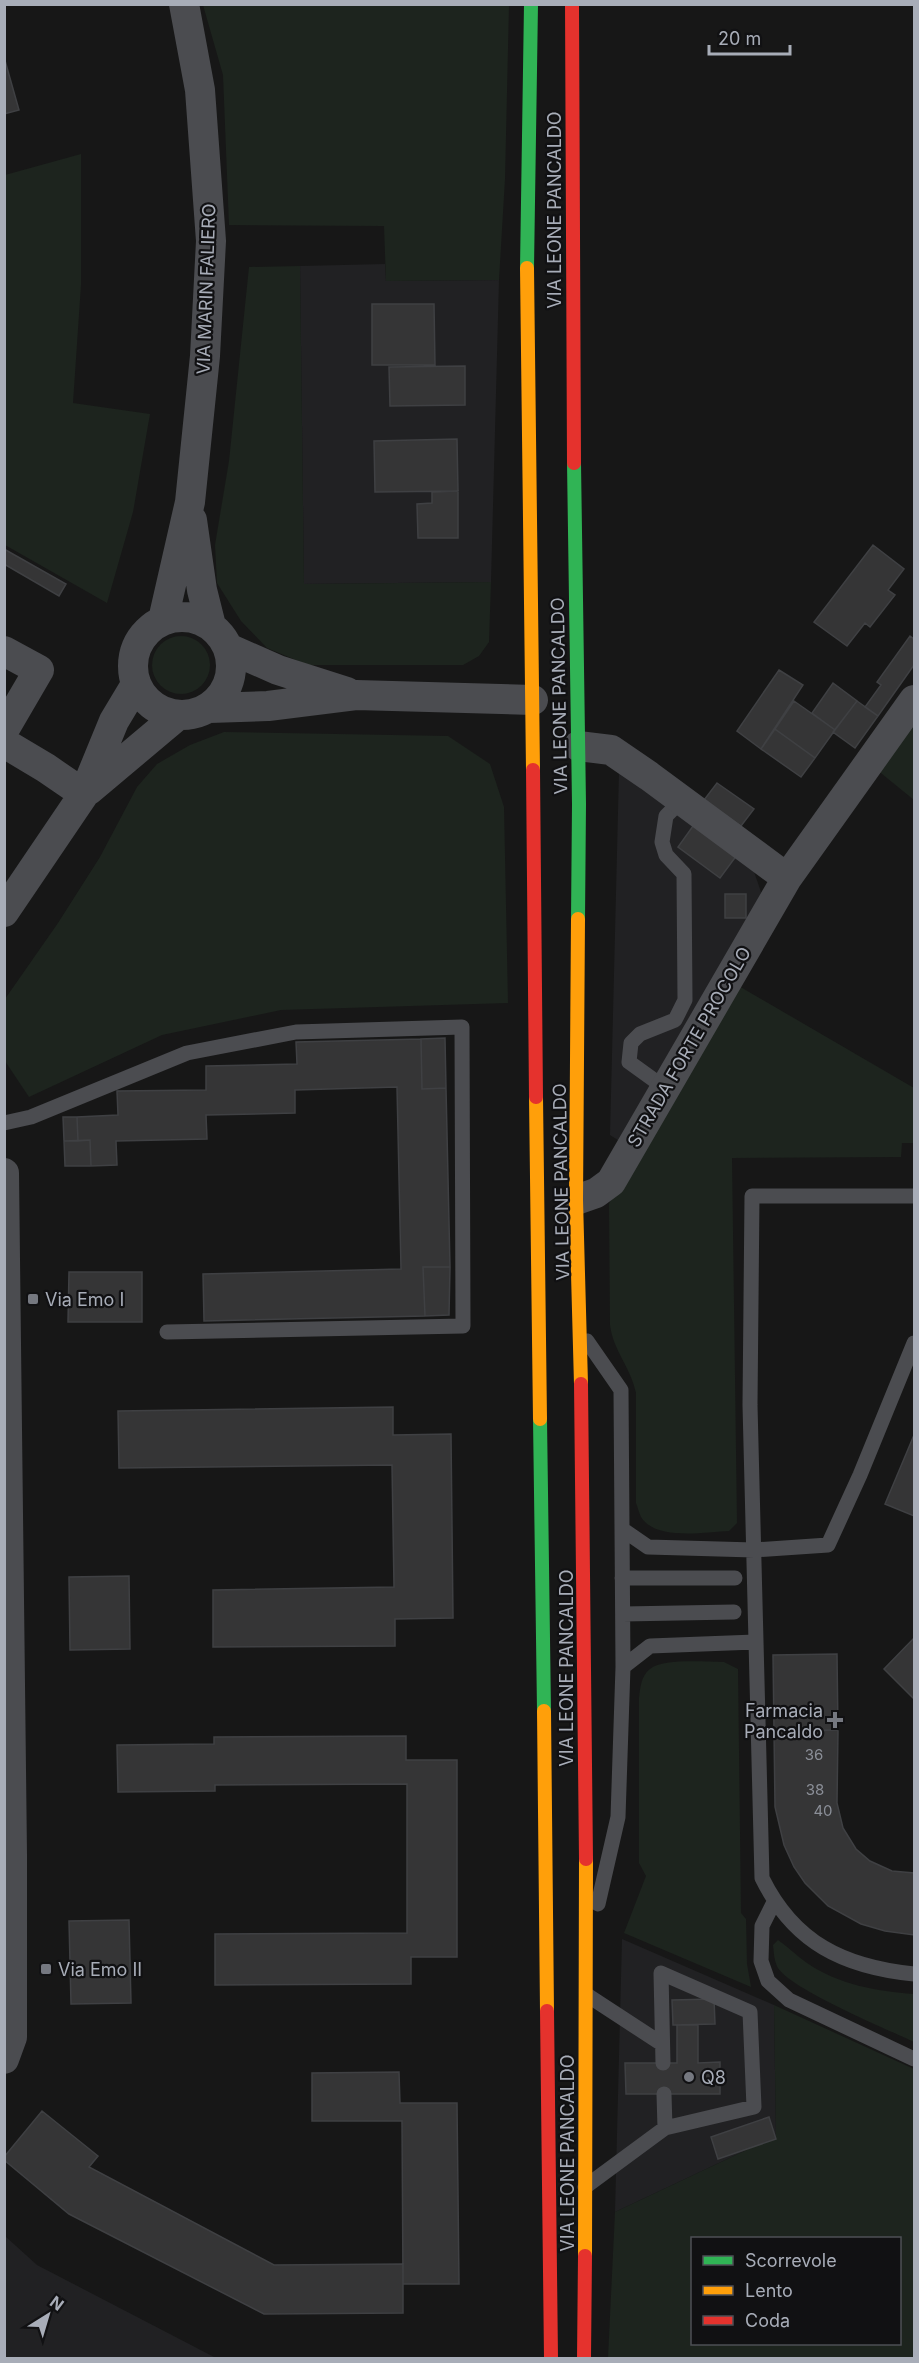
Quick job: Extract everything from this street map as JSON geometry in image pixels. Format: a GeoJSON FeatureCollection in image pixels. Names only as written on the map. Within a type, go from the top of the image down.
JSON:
{"type":"FeatureCollection","features":[{"type":"Feature","properties":{"kind":"main road","name":"VIA LEONE PANCALDO"},"geometry":{"type":"LineString","coordinates":[[531,4],[527,275],[539,700],[551,2358]]}},
{"type":"Feature","properties":{"kind":"main road","name":"VIA LEONE PANCALDO"},"geometry":{"type":"LineString","coordinates":[[572,4],[574,584],[572,701],[578,746],[579,804],[576,1200],[581,1333],[587,1957],[584,2358]]}},
{"type":"Feature","properties":{"kind":"street","name":"VIA MARIN FALIERO"},"geometry":{"type":"LineString","coordinates":[[163,620],[190,502],[205,356],[211,242],[200,90],[184,4]]}},
{"type":"Feature","properties":{"kind":"street","name":"VIA MARIN FALIERO"},"geometry":{"type":"LineString","coordinates":[[190,502],[202,590],[231,663],[228,686],[220,699],[209,708]]}},
{"type":"Feature","properties":{"kind":"street"},"geometry":{"type":"LineString","coordinates":[[356,695],[278,670],[219,637],[197,619],[182,617],[163,620],[144,634],[132,658],[135,686],[144,699],[154,708],[177,716],[198,714],[209,708],[268,706],[356,695],[539,700]]}},
{"type":"Feature","properties":{"kind":"street"},"geometry":{"type":"LineString","coordinates":[[4,651],[39,670],[4,730]]}},
{"type":"Feature","properties":{"kind":"street"},"geometry":{"type":"LineString","coordinates":[[4,912],[84,794],[114,721],[135,686]]}},
{"type":"Feature","properties":{"kind":"street","name":"STRADA FORTE PROCOLO"},"geometry":{"type":"LineString","coordinates":[[576,1200],[596,1193],[611,1182],[787,878],[915,700]]}},
{"type":"Feature","properties":{"kind":"street"},"geometry":{"type":"LineString","coordinates":[[84,794],[177,716]]}},
{"type":"Feature","properties":{"kind":"street"},"geometry":{"type":"LineString","coordinates":[[4,743],[84,794]]}},
{"type":"Feature","properties":{"kind":"street"},"geometry":{"type":"LineString","coordinates":[[578,746],[611,750],[787,878]]}},
{"type":"Feature","properties":{"kind":"street"},"geometry":{"type":"LineString","coordinates":[[4,1173],[12,1855],[12,2037],[4,2059]]}},
{"type":"Feature","properties":{"kind":"lane"},"geometry":{"type":"LineString","coordinates":[[665,1088],[629,1062],[631,1043],[640,1034],[675,1020],[685,1000],[684,874],[666,855],[662,842],[666,816],[682,800]]}},
{"type":"Feature","properties":{"kind":"lane"},"geometry":{"type":"LineString","coordinates":[[4,1123],[31,1117],[187,1053],[296,1032],[462,1027],[463,1326],[167,1332]]}},
{"type":"Feature","properties":{"kind":"lane"},"geometry":{"type":"LineString","coordinates":[[915,1196],[752,1196],[750,1405],[762,1878],[774,1902],[805,1937],[839,1957],[887,1971],[915,1974]]}},
{"type":"Feature","properties":{"kind":"lane"},"geometry":{"type":"LineString","coordinates":[[581,1333],[621,1389],[623,1667],[618,1817],[587,1957]]}},
{"type":"Feature","properties":{"kind":"lane"},"geometry":{"type":"LineString","coordinates":[[622,1529],[648,1547],[754,1550],[828,1545],[915,1343]]}},
{"type":"Feature","properties":{"kind":"lane"},"geometry":{"type":"LineString","coordinates":[[622,1578],[735,1578]]}},
{"type":"Feature","properties":{"kind":"lane"},"geometry":{"type":"LineString","coordinates":[[623,1614],[734,1612]]}},
{"type":"Feature","properties":{"kind":"lane"},"geometry":{"type":"LineString","coordinates":[[623,1667],[650,1646],[755,1642]]}},
{"type":"Feature","properties":{"kind":"lane"},"geometry":{"type":"LineString","coordinates":[[774,1902],[762,1926],[761,1961],[768,1982],[789,2000],[915,2059]]}},
{"type":"Feature","properties":{"kind":"lane"},"geometry":{"type":"LineString","coordinates":[[585,2187],[665,2128],[754,2107],[750,2012],[661,1973],[663,2063]]}},
{"type":"Feature","properties":{"kind":"lane"},"geometry":{"type":"LineString","coordinates":[[586,1995],[662,2044]]}},
{"type":"Feature","properties":{"kind":"lane"},"geometry":{"type":"LineString","coordinates":[[664,2094],[665,2128]]}},
{"type":"Feature","properties":{"kind":"shaded area"},"geometry":{"type":"Polygon","coordinates":[[[203,5],[509,5],[505,179],[499,280],[386,281],[384,226],[229,225],[223,75],[203,5]]]}},
{"type":"Feature","properties":{"kind":"shaded area"},"geometry":{"type":"Polygon","coordinates":[[[81,154],[81,285],[73,403],[150,414],[133,512],[107,603],[5,545],[5,175],[81,154]]]}},
{"type":"Feature","properties":{"kind":"shaded area"},"geometry":{"type":"Polygon","coordinates":[[[385,264],[386,281],[499,280],[491,582],[304,584],[300,266],[385,264]]]}},
{"type":"Feature","properties":{"kind":"shaded area"},"geometry":{"type":"Polygon","coordinates":[[[300,266],[304,584],[491,582],[489,642],[479,656],[463,665],[308,665],[267,648],[241,621],[217,583],[215,545],[229,461],[249,267],[300,266]]]}},
{"type":"Feature","properties":{"kind":"shaded area"},"geometry":{"type":"Polygon","coordinates":[[[175,636],[187,636],[202,644],[210,659],[210,671],[202,686],[187,694],[175,694],[160,686],[152,671],[152,659],[160,644],[175,636]]]}},
{"type":"Feature","properties":{"kind":"shaded area"},"geometry":{"type":"Polygon","coordinates":[[[914,710],[914,800],[871,765],[914,710]]]}},
{"type":"Feature","properties":{"kind":"shaded area"},"geometry":{"type":"Polygon","coordinates":[[[224,732],[448,736],[490,764],[504,807],[508,1003],[281,1010],[162,1035],[29,1097],[5,1061],[5,999],[100,857],[137,787],[157,764],[190,745],[224,732]]]}},
{"type":"Feature","properties":{"kind":"shaded area"},"geometry":{"type":"Polygon","coordinates":[[[619,771],[750,860],[761,892],[753,921],[624,1144],[610,1135],[619,771]]]}},
{"type":"Feature","properties":{"kind":"shaded area"},"geometry":{"type":"Polygon","coordinates":[[[732,982],[914,1088],[914,1143],[902,1143],[901,1157],[732,1158],[737,1523],[729,1531],[669,1532],[648,1525],[641,1517],[636,1503],[636,1393],[610,1325],[609,1204],[622,1172],[732,982]]]}},
{"type":"Feature","properties":{"kind":"shaded area"},"geometry":{"type":"Polygon","coordinates":[[[724,1662],[738,1669],[741,1913],[746,1919],[747,1964],[751,1987],[624,1933],[646,1876],[639,1863],[639,1698],[643,1679],[650,1669],[665,1663],[724,1662]]]}},
{"type":"Feature","properties":{"kind":"shaded area"},"geometry":{"type":"Polygon","coordinates":[[[622,1939],[774,2005],[776,2136],[615,2212],[622,1939]]]}},
{"type":"Feature","properties":{"kind":"shaded area"},"geometry":{"type":"Polygon","coordinates":[[[778,1940],[807,1963],[832,1977],[872,1989],[914,1994],[914,2042],[820,1998],[787,1977],[778,1968],[775,1960],[773,1945],[778,1940]]]}},
{"type":"Feature","properties":{"kind":"shaded area"},"geometry":{"type":"Polygon","coordinates":[[[774,2005],[914,2069],[914,2358],[608,2358],[615,2212],[776,2136],[774,2005]]]}},
{"type":"Feature","properties":{"kind":"shaded area"},"geometry":{"type":"Polygon","coordinates":[[[5,2236],[37,2265],[216,2358],[5,2358],[5,2236]]]}},
{"type":"Feature","properties":{"kind":"building"},"geometry":{"type":"Polygon","coordinates":[[[4,57],[19,110],[4,114],[4,57]]]}},
{"type":"Feature","properties":{"kind":"building"},"geometry":{"type":"Polygon","coordinates":[[[372,304],[434,304],[435,365],[372,365],[372,304]]]}},
{"type":"Feature","properties":{"kind":"building"},"geometry":{"type":"Polygon","coordinates":[[[465,366],[465,405],[390,406],[389,367],[465,366]]]}},
{"type":"Feature","properties":{"kind":"building"},"geometry":{"type":"Polygon","coordinates":[[[457,439],[458,491],[375,492],[374,441],[457,439]]]}},
{"type":"Feature","properties":{"kind":"building"},"geometry":{"type":"Polygon","coordinates":[[[458,491],[458,538],[418,538],[417,504],[432,503],[432,492],[458,491]]]}},
{"type":"Feature","properties":{"kind":"building"},"geometry":{"type":"Polygon","coordinates":[[[873,545],[904,569],[888,590],[895,595],[870,627],[865,623],[847,646],[814,622],[873,545]]]}},
{"type":"Feature","properties":{"kind":"building"},"geometry":{"type":"Polygon","coordinates":[[[4,549],[66,584],[59,596],[4,564],[4,549]]]}},
{"type":"Feature","properties":{"kind":"building"},"geometry":{"type":"Polygon","coordinates":[[[910,636],[914,639],[914,665],[878,716],[865,707],[881,685],[877,682],[910,636]]]}},
{"type":"Feature","properties":{"kind":"building"},"geometry":{"type":"Polygon","coordinates":[[[779,670],[803,685],[761,749],[737,731],[779,670]]]}},
{"type":"Feature","properties":{"kind":"building"},"geometry":{"type":"Polygon","coordinates":[[[833,683],[857,701],[835,730],[812,713],[833,683]]]}},
{"type":"Feature","properties":{"kind":"building"},"geometry":{"type":"Polygon","coordinates":[[[794,701],[835,730],[815,758],[775,729],[794,701]]]}},
{"type":"Feature","properties":{"kind":"building"},"geometry":{"type":"Polygon","coordinates":[[[857,701],[878,716],[855,748],[833,732],[857,701]]]}},
{"type":"Feature","properties":{"kind":"building"},"geometry":{"type":"Polygon","coordinates":[[[775,729],[815,758],[801,777],[761,749],[775,729]]]}},
{"type":"Feature","properties":{"kind":"building"},"geometry":{"type":"Polygon","coordinates":[[[717,783],[754,809],[741,826],[704,800],[717,783]]]}},
{"type":"Feature","properties":{"kind":"building"},"geometry":{"type":"Polygon","coordinates":[[[698,819],[740,851],[720,878],[678,847],[698,819]]]}},
{"type":"Feature","properties":{"kind":"building"},"geometry":{"type":"Polygon","coordinates":[[[725,894],[746,894],[746,918],[725,918],[725,894]]]}},
{"type":"Feature","properties":{"kind":"building"},"geometry":{"type":"Polygon","coordinates":[[[445,1038],[446,1088],[422,1089],[421,1039],[445,1038]]]}},
{"type":"Feature","properties":{"kind":"building"},"geometry":{"type":"Polygon","coordinates":[[[421,1039],[422,1089],[446,1088],[450,1267],[423,1267],[425,1316],[204,1321],[203,1274],[401,1269],[397,1087],[295,1090],[295,1113],[206,1115],[207,1139],[116,1141],[117,1165],[91,1166],[90,1140],[78,1141],[77,1117],[118,1115],[117,1091],[206,1090],[206,1066],[297,1064],[296,1042],[421,1039]]]}},
{"type":"Feature","properties":{"kind":"building"},"geometry":{"type":"Polygon","coordinates":[[[63,1117],[77,1117],[78,1141],[64,1141],[63,1117]]]}},
{"type":"Feature","properties":{"kind":"building"},"geometry":{"type":"Polygon","coordinates":[[[90,1140],[91,1166],[65,1166],[64,1141],[90,1140]]]}},
{"type":"Feature","properties":{"kind":"building"},"geometry":{"type":"Polygon","coordinates":[[[423,1267],[450,1267],[449,1315],[425,1316],[423,1267]]]}},
{"type":"Feature","properties":{"kind":"building"},"geometry":{"type":"Polygon","coordinates":[[[69,1272],[142,1272],[142,1322],[68,1322],[69,1272]]]}},
{"type":"Feature","properties":{"kind":"building"},"geometry":{"type":"Polygon","coordinates":[[[393,1407],[393,1435],[451,1434],[453,1618],[395,1619],[395,1646],[213,1647],[213,1590],[394,1587],[392,1465],[119,1468],[118,1411],[393,1407]]]}},
{"type":"Feature","properties":{"kind":"building"},"geometry":{"type":"Polygon","coordinates":[[[914,1435],[914,1516],[885,1504],[914,1435]]]}},
{"type":"Feature","properties":{"kind":"building"},"geometry":{"type":"Polygon","coordinates":[[[129,1576],[130,1649],[70,1650],[69,1577],[129,1576]]]}},
{"type":"Feature","properties":{"kind":"building"},"geometry":{"type":"Polygon","coordinates":[[[914,1638],[914,1699],[884,1669],[914,1638]]]}},
{"type":"Feature","properties":{"kind":"building"},"geometry":{"type":"Polygon","coordinates":[[[837,1654],[838,1730],[774,1731],[773,1655],[837,1654]]]}},
{"type":"Feature","properties":{"kind":"building"},"geometry":{"type":"Polygon","coordinates":[[[838,1730],[837,1803],[843,1828],[856,1849],[870,1861],[892,1871],[914,1873],[914,1935],[885,1931],[861,1924],[828,1906],[805,1883],[794,1867],[784,1845],[775,1807],[774,1731],[838,1730]]]}},
{"type":"Feature","properties":{"kind":"building"},"geometry":{"type":"Polygon","coordinates":[[[406,1736],[406,1760],[457,1760],[457,1957],[411,1957],[411,1984],[215,1985],[215,1934],[407,1933],[407,1784],[215,1785],[215,1791],[118,1792],[117,1745],[214,1744],[214,1737],[406,1736]]]}},
{"type":"Feature","properties":{"kind":"building"},"geometry":{"type":"Polygon","coordinates":[[[129,1920],[131,2003],[71,2004],[69,1921],[129,1920]]]}},
{"type":"Feature","properties":{"kind":"building"},"geometry":{"type":"Polygon","coordinates":[[[714,1999],[715,2024],[673,2025],[672,2000],[714,1999]]]}},
{"type":"Feature","properties":{"kind":"building"},"geometry":{"type":"Polygon","coordinates":[[[677,2025],[698,2025],[698,2063],[720,2062],[720,2094],[626,2094],[625,2063],[677,2063],[677,2025]]]}},
{"type":"Feature","properties":{"kind":"building"},"geometry":{"type":"Polygon","coordinates":[[[399,2072],[400,2103],[457,2103],[459,2284],[403,2284],[402,2121],[312,2121],[312,2073],[399,2072]]]}},
{"type":"Feature","properties":{"kind":"building"},"geometry":{"type":"Polygon","coordinates":[[[42,2111],[98,2156],[89,2167],[274,2265],[403,2264],[403,2313],[264,2314],[69,2214],[4,2160],[4,2157],[42,2111]]]}},
{"type":"Feature","properties":{"kind":"building"},"geometry":{"type":"Polygon","coordinates":[[[769,2117],[776,2139],[718,2159],[711,2137],[769,2117]]]}},
{"type":"Feature","properties":{"kind":"traffic: fast"},"geometry":{"type":"LineString","coordinates":[[527,268],[531,4]]}},
{"type":"Feature","properties":{"kind":"traffic: fast"},"geometry":{"type":"LineString","coordinates":[[574,463],[579,804],[578,919]]}},
{"type":"Feature","properties":{"kind":"traffic: fast"},"geometry":{"type":"LineString","coordinates":[[540,1419],[544,1711]]}},
{"type":"Feature","properties":{"kind":"traffic: slow"},"geometry":{"type":"LineString","coordinates":[[527,268],[533,770]]}},
{"type":"Feature","properties":{"kind":"traffic: slow"},"geometry":{"type":"LineString","coordinates":[[578,919],[576,1200],[581,1384]]}},
{"type":"Feature","properties":{"kind":"traffic: slow"},"geometry":{"type":"LineString","coordinates":[[536,1097],[540,1419]]}},
{"type":"Feature","properties":{"kind":"traffic: slow"},"geometry":{"type":"LineString","coordinates":[[544,1711],[547,2011]]}},
{"type":"Feature","properties":{"kind":"traffic: slow"},"geometry":{"type":"LineString","coordinates":[[585,2256],[586,1859]]}},
{"type":"Feature","properties":{"kind":"traffic: jam"},"geometry":{"type":"LineString","coordinates":[[572,4],[574,463]]}},
{"type":"Feature","properties":{"kind":"traffic: jam"},"geometry":{"type":"LineString","coordinates":[[533,770],[536,1097]]}},
{"type":"Feature","properties":{"kind":"traffic: jam"},"geometry":{"type":"LineString","coordinates":[[581,1384],[586,1859]]}},
{"type":"Feature","properties":{"kind":"traffic: jam"},"geometry":{"type":"LineString","coordinates":[[547,2011],[551,2358]]}},
{"type":"Feature","properties":{"kind":"traffic: jam"},"geometry":{"type":"LineString","coordinates":[[584,2358],[585,2256]]}},
{"type":"Feature","properties":{"kind":"place","name":"Via Emo I"},"geometry":{"type":"Point","coordinates":[33,1299]}},
{"type":"Feature","properties":{"kind":"place","name":"Farmacia Pancaldo"},"geometry":{"type":"Point","coordinates":[835,1720]}},
{"type":"Feature","properties":{"kind":"place","name":"Via Emo II"},"geometry":{"type":"Point","coordinates":[46,1969]}},
{"type":"Feature","properties":{"kind":"place","name":"Q8"},"geometry":{"type":"Point","coordinates":[689,2077]}}]}
